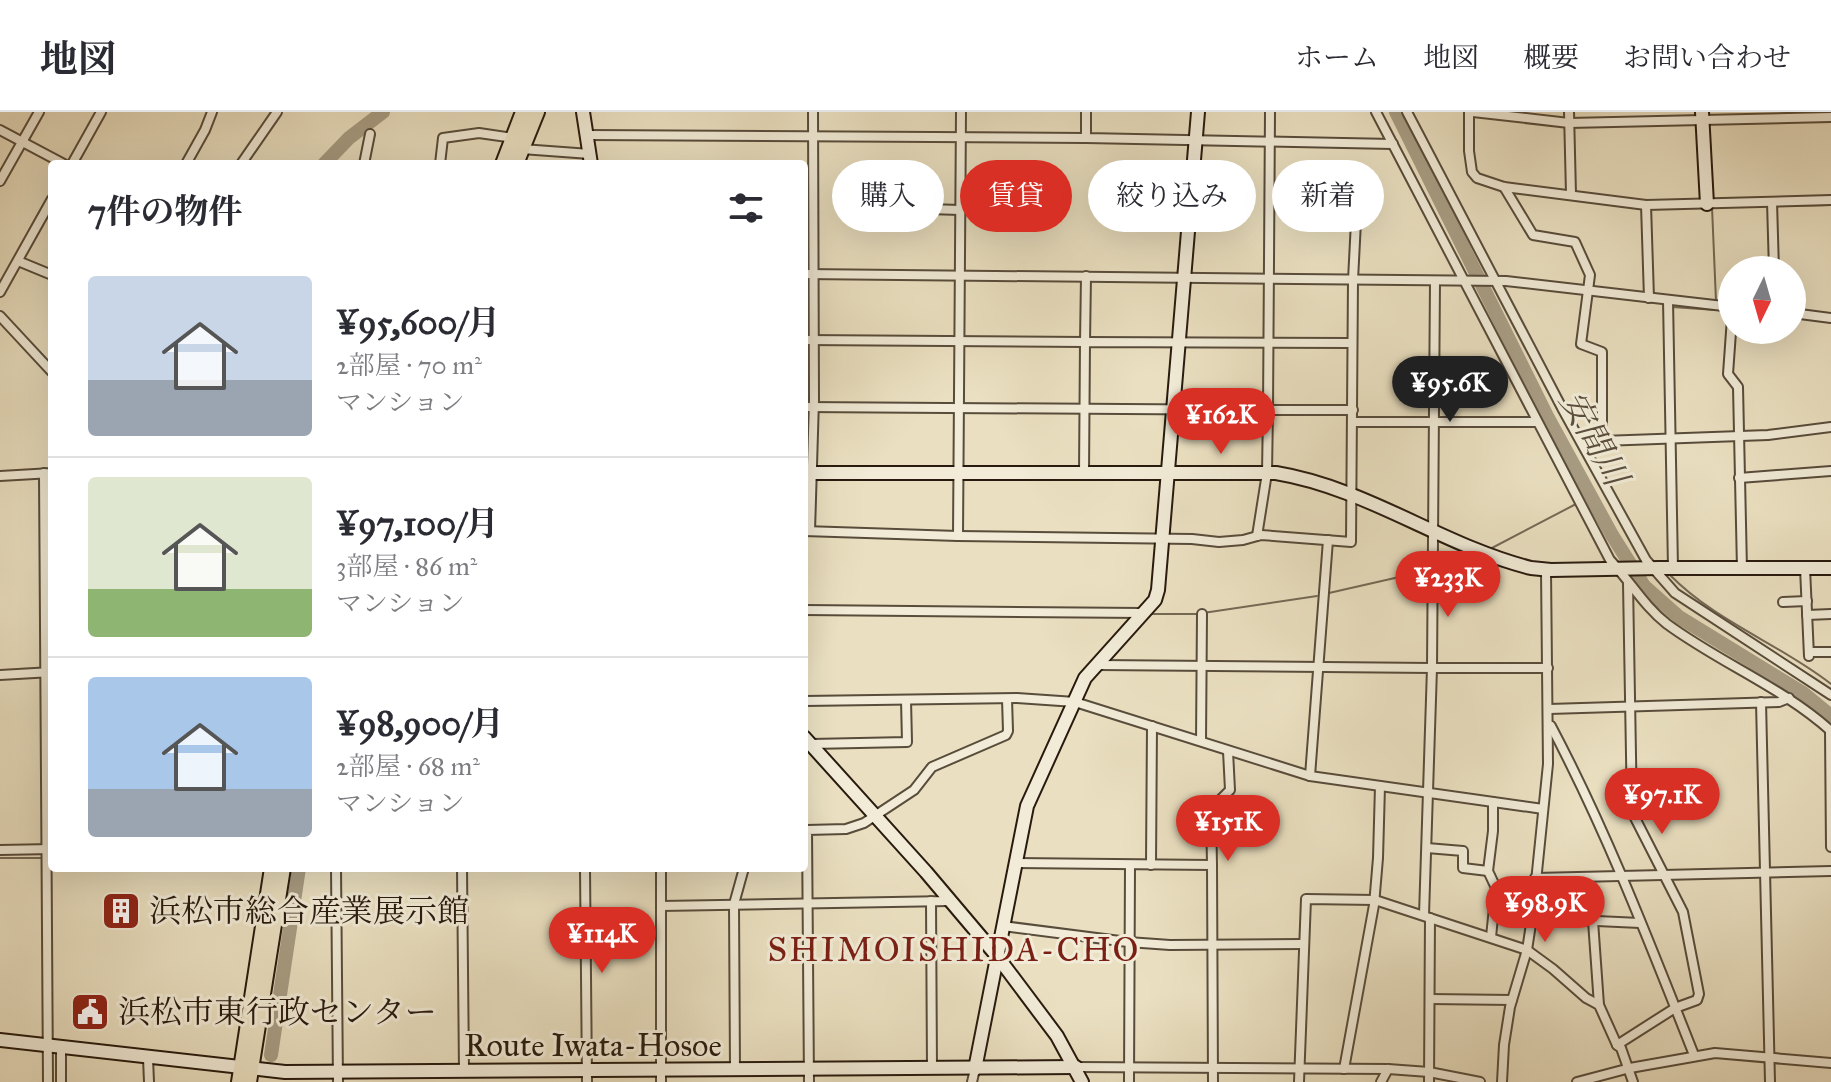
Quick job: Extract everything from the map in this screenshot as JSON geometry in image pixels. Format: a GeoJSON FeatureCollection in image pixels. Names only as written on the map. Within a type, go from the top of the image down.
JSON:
{"type":"FeatureCollection","features":[{"type":"Feature","properties":{"kind":"main road"},"geometry":{"type":"LineString","coordinates":[[516,160],[523,112]]}},
{"type":"Feature","properties":{"kind":"main road"},"geometry":{"type":"LineString","coordinates":[[506,160],[537,112]]}},
{"type":"Feature","properties":{"kind":"main road"},"geometry":{"type":"LineString","coordinates":[[245,1076],[271,872]]}},
{"type":"Feature","properties":{"kind":"main road"},"geometry":{"type":"LineString","coordinates":[[245,1076],[282,872]]}},
{"type":"Feature","properties":{"kind":"street"},"geometry":{"type":"LineString","coordinates":[[0,181],[39,112]]}},
{"type":"Feature","properties":{"kind":"street"},"geometry":{"type":"LineString","coordinates":[[74,160],[101,112]]}},
{"type":"Feature","properties":{"kind":"street"},"geometry":{"type":"LineString","coordinates":[[188,160],[212,112]]}},
{"type":"Feature","properties":{"kind":"street"},"geometry":{"type":"LineString","coordinates":[[244,160],[277,112]]}},
{"type":"Feature","properties":{"kind":"street"},"geometry":{"type":"LineString","coordinates":[[440,160],[443,138],[479,133],[590,159],[583,112]]}},
{"type":"Feature","properties":{"kind":"street"},"geometry":{"type":"LineString","coordinates":[[813,112],[808,274],[808,473],[1267,473],[1298,477],[1354,495],[1518,565],[1546,570],[1831,568]]}},
{"type":"Feature","properties":{"kind":"street"},"geometry":{"type":"LineString","coordinates":[[961,112],[961,160]]}},
{"type":"Feature","properties":{"kind":"street"},"geometry":{"type":"LineString","coordinates":[[1086,112],[1086,138]]}},
{"type":"Feature","properties":{"kind":"street"},"geometry":{"type":"LineString","coordinates":[[973,1076],[1027,806],[1085,678],[1155,600],[1158,590],[1198,112]]}},
{"type":"Feature","properties":{"kind":"street"},"geometry":{"type":"LineString","coordinates":[[1257,536],[1267,473],[1270,112]]}},
{"type":"Feature","properties":{"kind":"street"},"geometry":{"type":"LineString","coordinates":[[1376,112],[1604,549],[1647,606],[1664,622],[1692,642],[1805,708],[1830,731],[1831,847]]}},
{"type":"Feature","properties":{"kind":"street"},"geometry":{"type":"LineString","coordinates":[[1407,112],[1639,550],[1675,593],[1831,695]]}},
{"type":"Feature","properties":{"kind":"street"},"geometry":{"type":"LineString","coordinates":[[1831,117],[1702,116],[1569,123],[1471,112],[1469,151],[1472,172],[1477,178],[1504,187],[1646,205],[1831,200]]}},
{"type":"Feature","properties":{"kind":"street"},"geometry":{"type":"LineString","coordinates":[[1569,112],[1571,194]]}},
{"type":"Feature","properties":{"kind":"street"},"geometry":{"type":"LineString","coordinates":[[1702,116],[1707,204]]}},
{"type":"Feature","properties":{"kind":"street"},"geometry":{"type":"LineString","coordinates":[[0,130],[57,160]]}},
{"type":"Feature","properties":{"kind":"street"},"geometry":{"type":"LineString","coordinates":[[365,160],[370,134]]}},
{"type":"Feature","properties":{"kind":"street"},"geometry":{"type":"LineString","coordinates":[[587,135],[1196,138],[1393,144]]}},
{"type":"Feature","properties":{"kind":"street"},"geometry":{"type":"LineString","coordinates":[[1504,187],[1533,235],[1575,242],[1590,275],[1581,344],[1602,352],[1602,441],[1738,437],[1831,427]]}},
{"type":"Feature","properties":{"kind":"street"},"geometry":{"type":"LineString","coordinates":[[1772,202],[1774,256]]}},
{"type":"Feature","properties":{"kind":"street"},"geometry":{"type":"LineString","coordinates":[[1646,205],[1649,298]]}},
{"type":"Feature","properties":{"kind":"street"},"geometry":{"type":"LineString","coordinates":[[0,292],[48,206]]}},
{"type":"Feature","properties":{"kind":"street"},"geometry":{"type":"LineString","coordinates":[[944,209],[960,210]]}},
{"type":"Feature","properties":{"kind":"street"},"geometry":{"type":"LineString","coordinates":[[958,536],[960,232]]}},
{"type":"Feature","properties":{"kind":"street"},"geometry":{"type":"LineString","coordinates":[[808,531],[1164,538],[1219,542],[1257,536],[1351,542],[1355,232]]}},
{"type":"Feature","properties":{"kind":"street"},"geometry":{"type":"LineString","coordinates":[[18,261],[48,273]]}},
{"type":"Feature","properties":{"kind":"street"},"geometry":{"type":"LineString","coordinates":[[808,274],[1495,280],[1718,305]]}},
{"type":"Feature","properties":{"kind":"street"},"geometry":{"type":"LineString","coordinates":[[1084,474],[1086,276]]}},
{"type":"Feature","properties":{"kind":"street"},"geometry":{"type":"LineString","coordinates":[[1429,1077],[1427,848],[1432,668],[1435,281]]}},
{"type":"Feature","properties":{"kind":"street"},"geometry":{"type":"LineString","coordinates":[[1668,300],[1673,568]]}},
{"type":"Feature","properties":{"kind":"street"},"geometry":{"type":"LineString","coordinates":[[1806,315],[1831,318]]}},
{"type":"Feature","properties":{"kind":"street"},"geometry":{"type":"LineString","coordinates":[[0,316],[48,368]]}},
{"type":"Feature","properties":{"kind":"street"},"geometry":{"type":"LineString","coordinates":[[808,340],[1352,343]]}},
{"type":"Feature","properties":{"kind":"street"},"geometry":{"type":"LineString","coordinates":[[1730,344],[1728,374],[1738,387],[1742,569]]}},
{"type":"Feature","properties":{"kind":"street"},"geometry":{"type":"LineString","coordinates":[[808,407],[1353,410]]}},
{"type":"Feature","properties":{"kind":"street"},"geometry":{"type":"LineString","coordinates":[[1353,422],[1537,422]]}},
{"type":"Feature","properties":{"kind":"street"},"geometry":{"type":"LineString","coordinates":[[1739,478],[1831,471]]}},
{"type":"Feature","properties":{"kind":"street"},"geometry":{"type":"LineString","coordinates":[[0,476],[48,473],[48,1082]]}},
{"type":"Feature","properties":{"kind":"street"},"geometry":{"type":"LineString","coordinates":[[1310,776],[1328,540]]}},
{"type":"Feature","properties":{"kind":"street"},"geometry":{"type":"LineString","coordinates":[[1805,568],[1809,654],[1831,652]]}},
{"type":"Feature","properties":{"kind":"street"},"geometry":{"type":"LineString","coordinates":[[1617,1045],[1675,1008],[1697,1000],[1699,994],[1683,912],[1632,812],[1628,583],[1619,569]]}},
{"type":"Feature","properties":{"kind":"street"},"geometry":{"type":"LineString","coordinates":[[1502,1082],[1504,1045],[1512,1000],[1527,950],[1532,918],[1548,764],[1546,570]]}},
{"type":"Feature","properties":{"kind":"street"},"geometry":{"type":"LineString","coordinates":[[1783,602],[1807,601]]}},
{"type":"Feature","properties":{"kind":"street"},"geometry":{"type":"LineString","coordinates":[[808,610],[1144,613]]}},
{"type":"Feature","properties":{"kind":"street"},"geometry":{"type":"LineString","coordinates":[[1201,741],[1202,614]]}},
{"type":"Feature","properties":{"kind":"street"},"geometry":{"type":"LineString","coordinates":[[1807,615],[1831,614]]}},
{"type":"Feature","properties":{"kind":"street"},"geometry":{"type":"LineString","coordinates":[[1097,665],[1548,668]]}},
{"type":"Feature","properties":{"kind":"street"},"geometry":{"type":"LineString","coordinates":[[0,675],[48,672]]}},
{"type":"Feature","properties":{"kind":"street"},"geometry":{"type":"LineString","coordinates":[[1549,709],[1784,701],[1789,698]]}},
{"type":"Feature","properties":{"kind":"street"},"geometry":{"type":"LineString","coordinates":[[808,829],[852,827],[914,790],[932,767],[1006,735],[1007,699]]}},
{"type":"Feature","properties":{"kind":"street"},"geometry":{"type":"LineString","coordinates":[[808,701],[1007,699],[1075,702],[1310,776],[1543,809]]}},
{"type":"Feature","properties":{"kind":"street"},"geometry":{"type":"LineString","coordinates":[[808,741],[907,742],[906,700]]}},
{"type":"Feature","properties":{"kind":"street"},"geometry":{"type":"LineString","coordinates":[[1761,702],[1770,1082]]}},
{"type":"Feature","properties":{"kind":"street"},"geometry":{"type":"LineString","coordinates":[[1549,723],[1579,779],[1623,877],[1694,1055]]}},
{"type":"Feature","properties":{"kind":"street"},"geometry":{"type":"LineString","coordinates":[[1151,865],[1152,726]]}},
{"type":"Feature","properties":{"kind":"street"},"geometry":{"type":"LineString","coordinates":[[808,742],[997,956],[1057,1036],[1082,1082]]}},
{"type":"Feature","properties":{"kind":"street"},"geometry":{"type":"LineString","coordinates":[[1213,1082],[1211,809],[1230,790],[1228,751]]}},
{"type":"Feature","properties":{"kind":"street"},"geometry":{"type":"LineString","coordinates":[[1344,1069],[1375,900],[1380,786]]}},
{"type":"Feature","properties":{"kind":"street"},"geometry":{"type":"LineString","coordinates":[[1491,937],[1496,888],[1488,871],[1493,802]]}},
{"type":"Feature","properties":{"kind":"street"},"geometry":{"type":"LineString","coordinates":[[1427,848],[1463,851],[1463,868],[1488,871]]}},
{"type":"Feature","properties":{"kind":"street"},"geometry":{"type":"LineString","coordinates":[[0,850],[48,854]]}},
{"type":"Feature","properties":{"kind":"street"},"geometry":{"type":"LineString","coordinates":[[1015,863],[1212,865]]}},
{"type":"Feature","properties":{"kind":"street"},"geometry":{"type":"LineString","coordinates":[[1129,1082],[1130,865]]}},
{"type":"Feature","properties":{"kind":"street"},"geometry":{"type":"LineString","coordinates":[[1535,878],[1831,871]]}},
{"type":"Feature","properties":{"kind":"street"},"geometry":{"type":"LineString","coordinates":[[336,872],[338,1077]]}},
{"type":"Feature","properties":{"kind":"street"},"geometry":{"type":"LineString","coordinates":[[462,872],[464,1071]]}},
{"type":"Feature","properties":{"kind":"street"},"geometry":{"type":"LineString","coordinates":[[585,872],[587,1076]]}},
{"type":"Feature","properties":{"kind":"street"},"geometry":{"type":"LineString","coordinates":[[661,872],[661,1076]]}},
{"type":"Feature","properties":{"kind":"street"},"geometry":{"type":"LineString","coordinates":[[735,1070],[734,904],[743,872]]}},
{"type":"Feature","properties":{"kind":"street"},"geometry":{"type":"LineString","coordinates":[[806,872],[809,1076]]}},
{"type":"Feature","properties":{"kind":"street"},"geometry":{"type":"LineString","coordinates":[[1299,1082],[1306,899],[1375,900],[1527,950],[1599,1005]]}},
{"type":"Feature","properties":{"kind":"street"},"geometry":{"type":"LineString","coordinates":[[931,901],[932,1069]]}},
{"type":"Feature","properties":{"kind":"street"},"geometry":{"type":"LineString","coordinates":[[661,906],[950,901]]}},
{"type":"Feature","properties":{"kind":"street"},"geometry":{"type":"LineString","coordinates":[[1532,918],[1640,923]]}},
{"type":"Feature","properties":{"kind":"street"},"geometry":{"type":"LineString","coordinates":[[1593,921],[1599,1005],[1630,1068],[1633,1082]]}},
{"type":"Feature","properties":{"kind":"street"},"geometry":{"type":"LineString","coordinates":[[1003,926],[1128,942],[1303,944]]}},
{"type":"Feature","properties":{"kind":"street"},"geometry":{"type":"LineString","coordinates":[[1430,999],[1512,1000]]}},
{"type":"Feature","properties":{"kind":"street","name":"Route Iwata-Hosoe"},"geometry":{"type":"LineString","coordinates":[[0,1040],[148,1058],[245,1076],[284,1077],[464,1071],[661,1076],[735,1070],[809,1076],[932,1069],[973,1076],[1076,1067]]}},
{"type":"Feature","properties":{"kind":"street"},"geometry":{"type":"LineString","coordinates":[[61,1048],[61,1082]]}},
{"type":"Feature","properties":{"kind":"street"},"geometry":{"type":"LineString","coordinates":[[1577,1082],[1630,1068],[1715,1053],[1831,1063]]}},
{"type":"Feature","properties":{"kind":"street"},"geometry":{"type":"LineString","coordinates":[[148,1058],[149,1082]]}},
{"type":"Feature","properties":{"kind":"street"},"geometry":{"type":"LineString","coordinates":[[1076,1067],[1388,1069],[1480,1082]]}},
{"type":"Feature","properties":{"kind":"street"},"geometry":{"type":"LineString","coordinates":[[1381,1082],[1388,1069]]}},
{"type":"Feature","properties":{"kind":"waterway"},"geometry":{"type":"LineString","coordinates":[[328,160],[349,138],[383,112]]}},
{"type":"Feature","properties":{"kind":"waterway","name":"安間川"},"geometry":{"type":"LineString","coordinates":[[1396,112],[1547,416],[1612,535],[1644,586],[1679,617],[1803,693],[1831,716]]}},
{"type":"Feature","properties":{"kind":"waterway"},"geometry":{"type":"LineString","coordinates":[[1776,206],[1831,205]]}},
{"type":"Feature","properties":{"kind":"waterway"},"geometry":{"type":"LineString","coordinates":[[1716,301],[1712,207],[1769,206]]}},
{"type":"Feature","properties":{"kind":"waterway"},"geometry":{"type":"LineString","coordinates":[[1672,307],[1716,310]]}},
{"type":"Feature","properties":{"kind":"waterway"},"geometry":{"type":"LineString","coordinates":[[1582,500],[1591,496]]}},
{"type":"Feature","properties":{"kind":"waterway"},"geometry":{"type":"LineString","coordinates":[[1490,549],[1576,504]]}},
{"type":"Feature","properties":{"kind":"waterway"},"geometry":{"type":"LineString","coordinates":[[1437,568],[1472,555]]}},
{"type":"Feature","properties":{"kind":"waterway"},"geometry":{"type":"LineString","coordinates":[[1329,593],[1430,570]]}},
{"type":"Feature","properties":{"kind":"waterway"},"geometry":{"type":"LineString","coordinates":[[1670,575],[1707,606],[1831,684]]}},
{"type":"Feature","properties":{"kind":"waterway"},"geometry":{"type":"LineString","coordinates":[[1203,613],[1317,596]]}},
{"type":"Feature","properties":{"kind":"waterway"},"geometry":{"type":"LineString","coordinates":[[1148,614],[1197,614]]}},
{"type":"Feature","properties":{"kind":"waterway"},"geometry":{"type":"LineString","coordinates":[[0,858],[43,858]]}},
{"type":"Feature","properties":{"kind":"waterway"},"geometry":{"type":"LineString","coordinates":[[271,1055],[298,872]]}},
{"type":"Feature","properties":{"kind":"place","name":"浜松市総合産業展示館"},"geometry":{"type":"Point","coordinates":[121,911]}},
{"type":"Feature","properties":{"kind":"place","name":"浜松市東行政センター"},"geometry":{"type":"Point","coordinates":[90,1012]}},
{"type":"Feature","properties":{"kind":"district","name":"SHIMOISHIDA-CHO"},"geometry":{"type":"Point","coordinates":[954,949]}}]}
